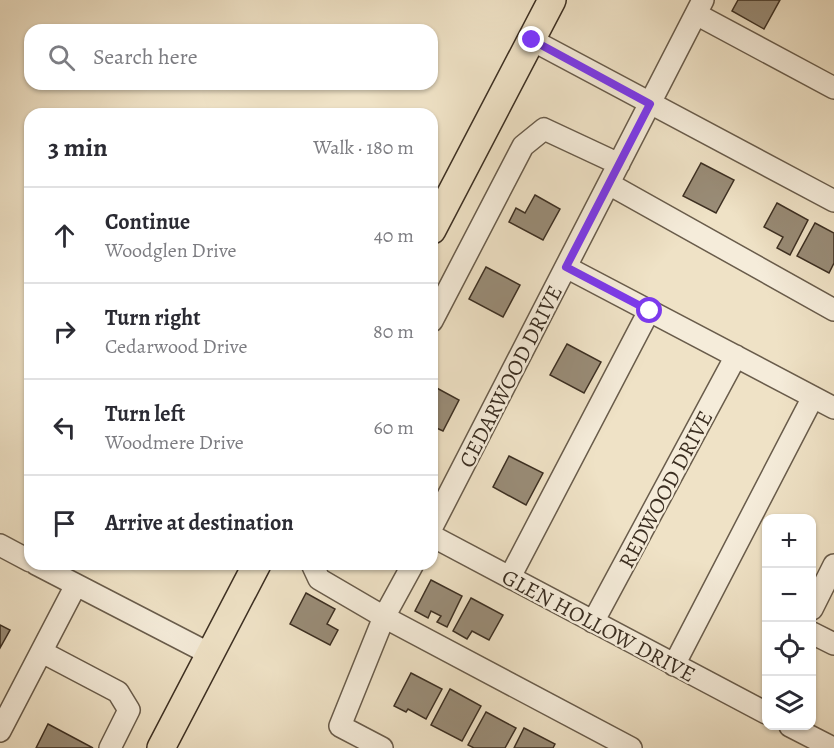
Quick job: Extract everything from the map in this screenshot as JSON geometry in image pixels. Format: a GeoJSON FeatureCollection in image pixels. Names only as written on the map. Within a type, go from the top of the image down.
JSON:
{"type":"FeatureCollection","features":[{"type":"Feature","properties":{"kind":"main road"},"geometry":{"type":"LineString","coordinates":[[438,219],[552,0]]}},
{"type":"Feature","properties":{"kind":"main road"},"geometry":{"type":"LineString","coordinates":[[161,748],[254,570]]}},
{"type":"Feature","properties":{"kind":"street"},"geometry":{"type":"LineString","coordinates":[[699,7],[834,88]]}},
{"type":"Feature","properties":{"kind":"street","name":"CEDARWOOD DRIVE"},"geometry":{"type":"LineString","coordinates":[[438,514],[699,7]]}},
{"type":"Feature","properties":{"kind":"street"},"geometry":{"type":"LineString","coordinates":[[532,40],[834,201]]}},
{"type":"Feature","properties":{"kind":"street"},"geometry":{"type":"LineString","coordinates":[[438,309],[523,146],[544,129],[619,164]]}},
{"type":"Feature","properties":{"kind":"street"},"geometry":{"type":"LineString","coordinates":[[609,184],[834,310]]}},
{"type":"Feature","properties":{"kind":"street"},"geometry":{"type":"LineString","coordinates":[[566,267],[834,408]]}},
{"type":"Feature","properties":{"kind":"street"},"geometry":{"type":"LineString","coordinates":[[510,578],[650,311]]}},
{"type":"Feature","properties":{"kind":"street","name":"REDWOOD DRIVE"},"geometry":{"type":"LineString","coordinates":[[593,622],[736,356]]}},
{"type":"Feature","properties":{"kind":"street"},"geometry":{"type":"LineString","coordinates":[[674,665],[813,397]]}},
{"type":"Feature","properties":{"kind":"street","name":"GLEN HOLLOW DRIVE"},"geometry":{"type":"LineString","coordinates":[[438,539],[674,665],[762,704]]}},
{"type":"Feature","properties":{"kind":"street"},"geometry":{"type":"LineString","coordinates":[[0,545],[24,558]]}},
{"type":"Feature","properties":{"kind":"street"},"geometry":{"type":"LineString","coordinates":[[816,601],[834,565]]}},
{"type":"Feature","properties":{"kind":"street"},"geometry":{"type":"LineString","coordinates":[[47,570],[210,654]]}},
{"type":"Feature","properties":{"kind":"street"},"geometry":{"type":"LineString","coordinates":[[315,570],[319,579],[384,617],[631,748]]}},
{"type":"Feature","properties":{"kind":"street"},"geometry":{"type":"LineString","coordinates":[[382,748],[340,726],[384,617],[410,570]]}},
{"type":"Feature","properties":{"kind":"street"},"geometry":{"type":"LineString","coordinates":[[0,731],[76,585]]}},
{"type":"Feature","properties":{"kind":"street"},"geometry":{"type":"LineString","coordinates":[[816,635],[834,644]]}},
{"type":"Feature","properties":{"kind":"street"},"geometry":{"type":"LineString","coordinates":[[42,652],[118,692],[129,710],[110,748]]}},
{"type":"Feature","properties":{"kind":"street"},"geometry":{"type":"LineString","coordinates":[[798,730],[833,748]]}},
{"type":"Feature","properties":{"kind":"building"},"geometry":{"type":"Polygon","coordinates":[[[738,0],[780,0],[764,29],[732,11],[738,0]]]}},
{"type":"Feature","properties":{"kind":"building"},"geometry":{"type":"Polygon","coordinates":[[[701,163],[734,180],[716,213],[683,196],[701,163]]]}},
{"type":"Feature","properties":{"kind":"building"},"geometry":{"type":"Polygon","coordinates":[[[535,195],[560,209],[543,240],[509,222],[516,208],[525,213],[535,195]]]}},
{"type":"Feature","properties":{"kind":"building"},"geometry":{"type":"Polygon","coordinates":[[[777,203],[808,220],[790,255],[777,248],[783,237],[764,227],[777,203]]]}},
{"type":"Feature","properties":{"kind":"building"},"geometry":{"type":"Polygon","coordinates":[[[815,223],[834,233],[834,263],[829,273],[797,256],[815,223]]]}},
{"type":"Feature","properties":{"kind":"building"},"geometry":{"type":"Polygon","coordinates":[[[486,267],[520,285],[503,317],[469,299],[486,267]]]}},
{"type":"Feature","properties":{"kind":"building"},"geometry":{"type":"Polygon","coordinates":[[[567,344],[601,362],[584,393],[550,375],[567,344]]]}},
{"type":"Feature","properties":{"kind":"building"},"geometry":{"type":"Polygon","coordinates":[[[438,389],[459,400],[443,431],[438,429],[438,389]]]}},
{"type":"Feature","properties":{"kind":"building"},"geometry":{"type":"Polygon","coordinates":[[[509,456],[543,473],[526,505],[493,487],[509,456]]]}},
{"type":"Feature","properties":{"kind":"building"},"geometry":{"type":"Polygon","coordinates":[[[431,580],[462,596],[447,627],[437,622],[441,616],[431,611],[428,618],[415,611],[431,580]]]}},
{"type":"Feature","properties":{"kind":"building"},"geometry":{"type":"Polygon","coordinates":[[[306,593],[335,609],[327,624],[338,630],[330,645],[290,624],[306,593]]]}},
{"type":"Feature","properties":{"kind":"building"},"geometry":{"type":"Polygon","coordinates":[[[471,598],[503,615],[489,640],[472,631],[467,639],[453,631],[471,598]]]}},
{"type":"Feature","properties":{"kind":"building"},"geometry":{"type":"Polygon","coordinates":[[[0,625],[10,630],[0,648],[0,625]]]}},
{"type":"Feature","properties":{"kind":"building"},"geometry":{"type":"Polygon","coordinates":[[[411,673],[442,689],[426,719],[408,709],[406,712],[394,706],[411,673]]]}},
{"type":"Feature","properties":{"kind":"building"},"geometry":{"type":"Polygon","coordinates":[[[450,689],[481,706],[462,741],[431,725],[450,689]]]}},
{"type":"Feature","properties":{"kind":"building"},"geometry":{"type":"Polygon","coordinates":[[[486,712],[516,728],[505,748],[474,748],[468,745],[486,712]]]}},
{"type":"Feature","properties":{"kind":"building"},"geometry":{"type":"Polygon","coordinates":[[[48,724],[93,748],[36,748],[48,724]]]}},
{"type":"Feature","properties":{"kind":"building"},"geometry":{"type":"Polygon","coordinates":[[[524,728],[555,744],[553,748],[514,748],[524,728]]]}},
{"type":"Feature","properties":{"kind":"route"},"geometry":{"type":"LineString","coordinates":[[532,40],[650,104],[566,267],[650,311]]}}]}
